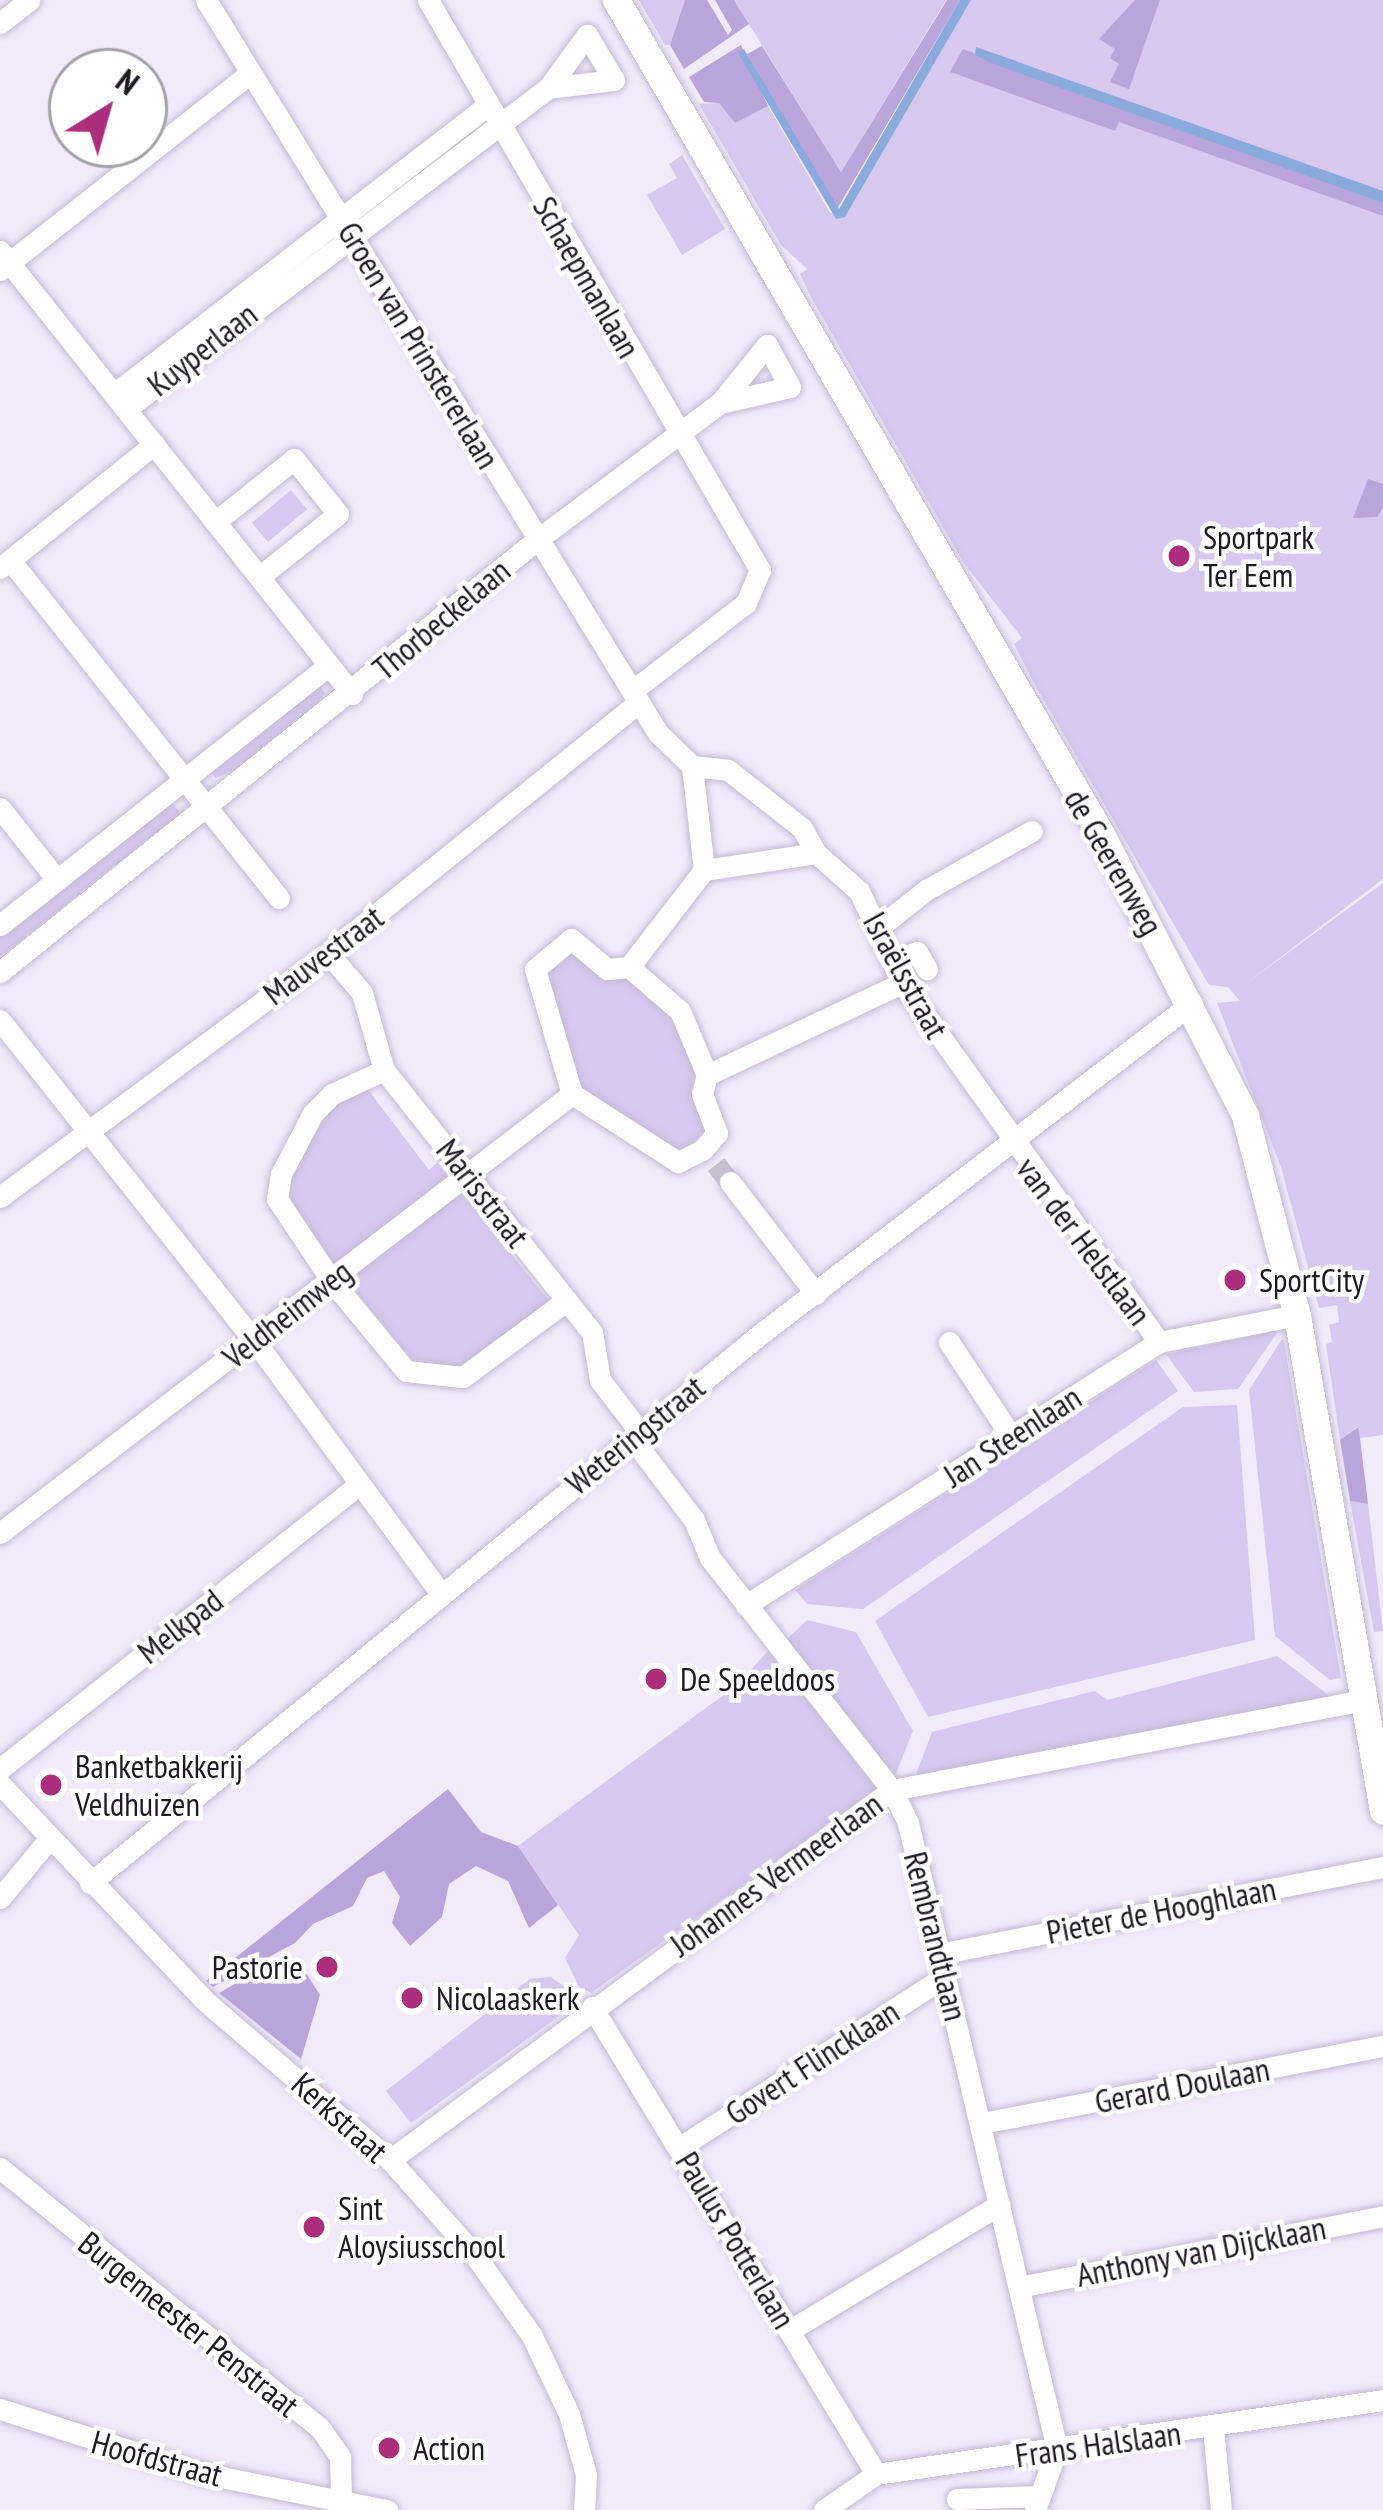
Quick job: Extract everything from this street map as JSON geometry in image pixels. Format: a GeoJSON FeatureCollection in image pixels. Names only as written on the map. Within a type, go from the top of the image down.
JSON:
{"type":"FeatureCollection","features":[{"type":"Feature","properties":{"kind":"main road","name":"de Geerenweg"},"geometry":{"type":"LineString","coordinates":[[616,0],[1192,1003],[1245,1116],[1297,1315],[1383,1811]]}},
{"type":"Feature","properties":{"kind":"street"},"geometry":{"type":"LineString","coordinates":[[0,23],[29,0]]}},
{"type":"Feature","properties":{"kind":"street","name":"Groen van Prinstererlaan"},"geometry":{"type":"LineString","coordinates":[[206,0],[635,697]]}},
{"type":"Feature","properties":{"kind":"street","name":"Schaepmanlaan"},"geometry":{"type":"LineString","coordinates":[[428,0],[760,570]]}},
{"type":"Feature","properties":{"kind":"street"},"geometry":{"type":"LineString","coordinates":[[250,74],[3,262],[352,694]]}},
{"type":"Feature","properties":{"kind":"street"},"geometry":{"type":"LineString","coordinates":[[493,113],[548,88]]}},
{"type":"Feature","properties":{"kind":"street","name":"Kuyperlaan"},"geometry":{"type":"LineString","coordinates":[[120,402],[493,113]]}},
{"type":"Feature","properties":{"kind":"street"},"geometry":{"type":"LineString","coordinates":[[676,432],[720,403]]}},
{"type":"Feature","properties":{"kind":"street","name":"Thorbeckelaan"},"geometry":{"type":"LineString","coordinates":[[0,971],[676,432]]}},
{"type":"Feature","properties":{"kind":"street"},"geometry":{"type":"LineString","coordinates":[[154,444],[5,564],[279,898]]}},
{"type":"Feature","properties":{"kind":"street"},"geometry":{"type":"LineString","coordinates":[[215,522],[294,459],[338,514],[260,578]]}},
{"type":"Feature","properties":{"kind":"street","name":"Mauvestraat"},"geometry":{"type":"LineString","coordinates":[[0,1197],[328,953],[746,603],[760,570]]}},
{"type":"Feature","properties":{"kind":"street","name":"Thorbeckelaan"},"geometry":{"type":"LineString","coordinates":[[0,925],[329,665]]}},
{"type":"Feature","properties":{"kind":"street"},"geometry":{"type":"LineString","coordinates":[[635,697],[692,766],[704,870]]}},
{"type":"Feature","properties":{"kind":"street","name":"Israëlsstraat"},"geometry":{"type":"LineString","coordinates":[[692,766],[728,770],[802,828],[816,853],[859,891],[898,973],[1009,1140]]}},
{"type":"Feature","properties":{"kind":"street"},"geometry":{"type":"LineString","coordinates":[[0,808],[57,880]]}},
{"type":"Feature","properties":{"kind":"street"},"geometry":{"type":"LineString","coordinates":[[878,928],[926,890],[1032,831]]}},
{"type":"Feature","properties":{"kind":"street"},"geometry":{"type":"LineString","coordinates":[[628,968],[704,870],[816,853]]}},
{"type":"Feature","properties":{"kind":"street"},"geometry":{"type":"LineString","coordinates":[[707,1075],[922,960],[904,926]]}},
{"type":"Feature","properties":{"kind":"street"},"geometry":{"type":"LineString","coordinates":[[716,1165],[678,1162],[572,1094],[535,969],[571,939],[608,969],[628,968],[680,1011],[707,1075],[702,1094],[717,1133],[716,1165],[816,1294]]}},
{"type":"Feature","properties":{"kind":"street","name":"Marisstraat"},"geometry":{"type":"LineString","coordinates":[[328,953],[362,993],[384,1070],[592,1332],[600,1380],[636,1435]]}},
{"type":"Feature","properties":{"kind":"street","name":"Weteringstraat"},"geometry":{"type":"LineString","coordinates":[[90,1883],[636,1435],[1009,1140],[1192,1003]]}},
{"type":"Feature","properties":{"kind":"street"},"geometry":{"type":"LineString","coordinates":[[0,1020],[254,1340],[440,1592]]}},
{"type":"Feature","properties":{"kind":"street"},"geometry":{"type":"LineString","coordinates":[[384,1070],[332,1094],[313,1113],[281,1174],[277,1199],[331,1280],[406,1371],[464,1377],[567,1300]]}},
{"type":"Feature","properties":{"kind":"street","name":"Veldheimweg"},"geometry":{"type":"LineString","coordinates":[[0,1533],[572,1094]]}},
{"type":"Feature","properties":{"kind":"street","name":"van der Helstlaan"},"geometry":{"type":"LineString","coordinates":[[1009,1140],[1159,1342]]}},
{"type":"Feature","properties":{"kind":"street","name":"Jan Steenlaan"},"geometry":{"type":"LineString","coordinates":[[746,1605],[1159,1342],[1297,1315]]}},
{"type":"Feature","properties":{"kind":"street"},"geometry":{"type":"LineString","coordinates":[[950,1342],[1011,1436]]}},
{"type":"Feature","properties":{"kind":"street","name":"Rembrandtlaan"},"geometry":{"type":"LineString","coordinates":[[636,1435],[746,1605],[892,1790],[908,1823],[1057,2449]]}},
{"type":"Feature","properties":{"kind":"street","name":"Melkpad"},"geometry":{"type":"LineString","coordinates":[[0,1768],[360,1484]]}},
{"type":"Feature","properties":{"kind":"street","name":"Johannes Vermeerlaan"},"geometry":{"type":"LineString","coordinates":[[390,2160],[892,1790],[1365,1700]]}},
{"type":"Feature","properties":{"kind":"street","name":"Kerkstraat"},"geometry":{"type":"LineString","coordinates":[[0,1784],[204,2000],[390,2160],[474,2254],[532,2336],[580,2444],[584,2510]]}},
{"type":"Feature","properties":{"kind":"street"},"geometry":{"type":"LineString","coordinates":[[0,1898],[50,1839]]}},
{"type":"Feature","properties":{"kind":"street","name":"Pieter de Hooghlaan"},"geometry":{"type":"LineString","coordinates":[[942,1965],[1383,1867]]}},
{"type":"Feature","properties":{"kind":"street","name":"Govert Flincklaan"},"geometry":{"type":"LineString","coordinates":[[680,2147],[942,1965]]}},
{"type":"Feature","properties":{"kind":"street","name":"Paulus Potterlaan"},"geometry":{"type":"LineString","coordinates":[[592,2007],[876,2474]]}},
{"type":"Feature","properties":{"kind":"street","name":"Gerard Doulaan"},"geometry":{"type":"LineString","coordinates":[[982,2123],[1383,2046]]}},
{"type":"Feature","properties":{"kind":"street","name":"Burgemeester Penstraat"},"geometry":{"type":"LineString","coordinates":[[0,2168],[320,2428],[340,2457],[341,2499]]}},
{"type":"Feature","properties":{"kind":"street"},"geometry":{"type":"LineString","coordinates":[[790,2330],[999,2205]]}},
{"type":"Feature","properties":{"kind":"street","name":"Anthony van Dijcklaan"},"geometry":{"type":"LineString","coordinates":[[1019,2288],[1383,2216]]}},
{"type":"Feature","properties":{"kind":"street","name":"Frans Halslaan"},"geometry":{"type":"LineString","coordinates":[[824,2510],[876,2474],[1383,2401]]}},
{"type":"Feature","properties":{"kind":"street","name":"Hoofdstraat"},"geometry":{"type":"LineString","coordinates":[[0,2409],[201,2473],[387,2510]]}},
{"type":"Feature","properties":{"kind":"street"},"geometry":{"type":"LineString","coordinates":[[1213,2428],[1221,2510]]}},
{"type":"Feature","properties":{"kind":"street"},"geometry":{"type":"LineString","coordinates":[[957,2499],[1037,2503],[1057,2449]]}},
{"type":"Feature","properties":{"kind":"shaded area"},"geometry":{"type":"Polygon","coordinates":[[[639,0],[685,0],[670,45],[665,45],[639,0]]]}},
{"type":"Feature","properties":{"kind":"shaded area"},"geometry":{"type":"Polygon","coordinates":[[[685,0],[707,0],[728,35],[732,30],[715,0],[734,0],[749,24],[684,69],[670,45],[685,0]]]}},
{"type":"Feature","properties":{"kind":"shaded area"},"geometry":{"type":"Polygon","coordinates":[[[734,0],[946,0],[841,172],[734,0]]]}},
{"type":"Feature","properties":{"kind":"shaded area"},"geometry":{"type":"Polygon","coordinates":[[[947,0],[960,0],[837,209],[747,54],[762,46],[841,172],[947,0]]]}},
{"type":"Feature","properties":{"kind":"shaded area","name":"Sportpark Ter Eem"},"geometry":{"type":"Polygon","coordinates":[[[971,0],[1383,0],[1383,879],[1244,985],[1383,883],[1383,1435],[1360,1438],[1357,1427],[1340,1440],[1326,1344],[1332,1342],[1329,1325],[1339,1322],[1337,1305],[1319,1308],[1281,1167],[1217,1003],[1240,1001],[1228,987],[1209,985],[1034,683],[1014,644],[1022,638],[964,563],[812,299],[800,274],[807,269],[781,245],[699,104],[719,103],[735,122],[768,106],[830,213],[845,217],[971,0]]]}},
{"type":"Feature","properties":{"kind":"shaded area"},"geometry":{"type":"Polygon","coordinates":[[[1135,0],[1160,0],[1129,89],[1110,82],[1119,64],[1110,58],[1115,49],[1099,39],[1135,0]]]}},
{"type":"Feature","properties":{"kind":"shaded area"},"geometry":{"type":"Polygon","coordinates":[[[741,45],[768,106],[735,123],[719,103],[704,102],[689,77],[741,45]]]}},
{"type":"Feature","properties":{"kind":"shaded area"},"geometry":{"type":"Polygon","coordinates":[[[963,49],[1383,203],[1383,216],[1119,122],[1115,131],[950,72],[963,49]]]}},
{"type":"Feature","properties":{"kind":"shaded area"},"geometry":{"type":"Polygon","coordinates":[[[682,155],[725,229],[682,255],[647,195],[677,178],[669,164],[682,155]]]}},
{"type":"Feature","properties":{"kind":"shaded area"},"geometry":{"type":"Polygon","coordinates":[[[1368,479],[1383,484],[1383,508],[1377,517],[1353,518],[1368,479]]]}},
{"type":"Feature","properties":{"kind":"shaded area"},"geometry":{"type":"Polygon","coordinates":[[[291,490],[307,509],[268,542],[252,523],[291,490]]]}},
{"type":"Feature","properties":{"kind":"shaded area"},"geometry":{"type":"Polygon","coordinates":[[[319,684],[325,693],[319,703],[240,768],[216,778],[209,771],[319,684]]]}},
{"type":"Feature","properties":{"kind":"shaded area"},"geometry":{"type":"Polygon","coordinates":[[[170,802],[181,813],[0,957],[0,933],[170,802]]]}},
{"type":"Feature","properties":{"kind":"shaded area"},"geometry":{"type":"Polygon","coordinates":[[[567,950],[625,975],[670,1009],[697,1066],[692,1083],[710,1127],[680,1155],[580,1092],[541,975],[567,950]]]}},
{"type":"Feature","properties":{"kind":"shaded area"},"geometry":{"type":"Polygon","coordinates":[[[366,1087],[429,1170],[444,1157],[454,1177],[337,1267],[326,1266],[287,1202],[288,1174],[332,1103],[366,1087]]]}},
{"type":"Feature","properties":{"kind":"shaded area"},"geometry":{"type":"Polygon","coordinates":[[[461,1192],[549,1301],[463,1367],[414,1362],[346,1279],[461,1192]]]}},
{"type":"Feature","properties":{"kind":"shaded area"},"geometry":{"type":"Polygon","coordinates":[[[1279,1330],[1238,1389],[1194,1392],[1166,1354],[1279,1330]]]}},
{"type":"Feature","properties":{"kind":"shaded area"},"geometry":{"type":"Polygon","coordinates":[[[1282,1339],[1341,1678],[1330,1680],[1275,1636],[1249,1390],[1282,1339]]]}},
{"type":"Feature","properties":{"kind":"shaded area"},"geometry":{"type":"Polygon","coordinates":[[[1156,1360],[1178,1391],[863,1609],[807,1604],[795,1590],[1156,1360]]]}},
{"type":"Feature","properties":{"kind":"shaded area"},"geometry":{"type":"Polygon","coordinates":[[[1237,1405],[1255,1640],[928,1717],[875,1621],[1183,1407],[1237,1405]]]}},
{"type":"Feature","properties":{"kind":"shaded area"},"geometry":{"type":"Polygon","coordinates":[[[1358,1427],[1368,1504],[1350,1501],[1340,1440],[1358,1427]]]}},
{"type":"Feature","properties":{"kind":"shaded area"},"geometry":{"type":"Polygon","coordinates":[[[1350,1501],[1368,1504],[1383,1631],[1374,1632],[1350,1501]]]}},
{"type":"Feature","properties":{"kind":"shaded area"},"geometry":{"type":"Polygon","coordinates":[[[807,1620],[856,1632],[913,1731],[895,1776],[785,1641],[807,1620]]]}},
{"type":"Feature","properties":{"kind":"shaded area"},"geometry":{"type":"Polygon","coordinates":[[[768,1651],[877,1789],[591,1993],[579,1987],[565,1958],[579,1935],[518,1846],[737,1685],[768,1651]]]}},
{"type":"Feature","properties":{"kind":"shaded area"},"geometry":{"type":"Polygon","coordinates":[[[1277,1656],[1331,1697],[913,1782],[932,1732],[1095,1691],[1107,1700],[1277,1656]]]}},
{"type":"Feature","properties":{"kind":"shaded area"},"geometry":{"type":"Polygon","coordinates":[[[448,1789],[481,1832],[518,1846],[558,1905],[529,1928],[508,1881],[476,1866],[449,1884],[442,1917],[410,1946],[392,1923],[400,1897],[384,1871],[367,1878],[353,1906],[313,1924],[295,1943],[213,1987],[206,1981],[448,1789]]]}},
{"type":"Feature","properties":{"kind":"shaded area"},"geometry":{"type":"Polygon","coordinates":[[[281,1957],[299,1962],[320,1995],[301,2059],[219,1993],[281,1957]]]}},
{"type":"Feature","properties":{"kind":"shaded area"},"geometry":{"type":"Polygon","coordinates":[[[551,1977],[566,1988],[565,2012],[411,2123],[386,2091],[530,1979],[551,1977]]]}},
{"type":"Feature","properties":{"kind":"water"},"geometry":{"type":"Polygon","coordinates":[[[960,0],[971,0],[845,217],[836,219],[738,53],[744,49],[839,209],[960,0]]]}},
{"type":"Feature","properties":{"kind":"water"},"geometry":{"type":"Polygon","coordinates":[[[976,47],[1383,191],[1383,203],[991,63],[975,55],[976,47]]]}},
{"type":"Feature","properties":{"kind":"tunnel"},"geometry":{"type":"LineString","coordinates":[[716,1164],[730,1182]]}},
{"type":"Feature","properties":{"kind":"place","name":"Sportpark Ter Eem"},"geometry":{"type":"Point","coordinates":[1179,556]}},
{"type":"Feature","properties":{"kind":"place","name":"SportCity"},"geometry":{"type":"Point","coordinates":[1235,1280]}},
{"type":"Feature","properties":{"kind":"place","name":"De Speeldoos"},"geometry":{"type":"Point","coordinates":[656,1679]}},
{"type":"Feature","properties":{"kind":"place","name":"Banketbakkerij Veldhuizen"},"geometry":{"type":"Point","coordinates":[51,1785]}},
{"type":"Feature","properties":{"kind":"place","name":"Pastorie"},"geometry":{"type":"Point","coordinates":[327,1967]}},
{"type":"Feature","properties":{"kind":"place","name":"Nicolaaskerk"},"geometry":{"type":"Point","coordinates":[412,1998]}},
{"type":"Feature","properties":{"kind":"place","name":"Sint Aloysiusschool"},"geometry":{"type":"Point","coordinates":[314,2227]}},
{"type":"Feature","properties":{"kind":"place","name":"Action"},"geometry":{"type":"Point","coordinates":[389,2448]}}]}
